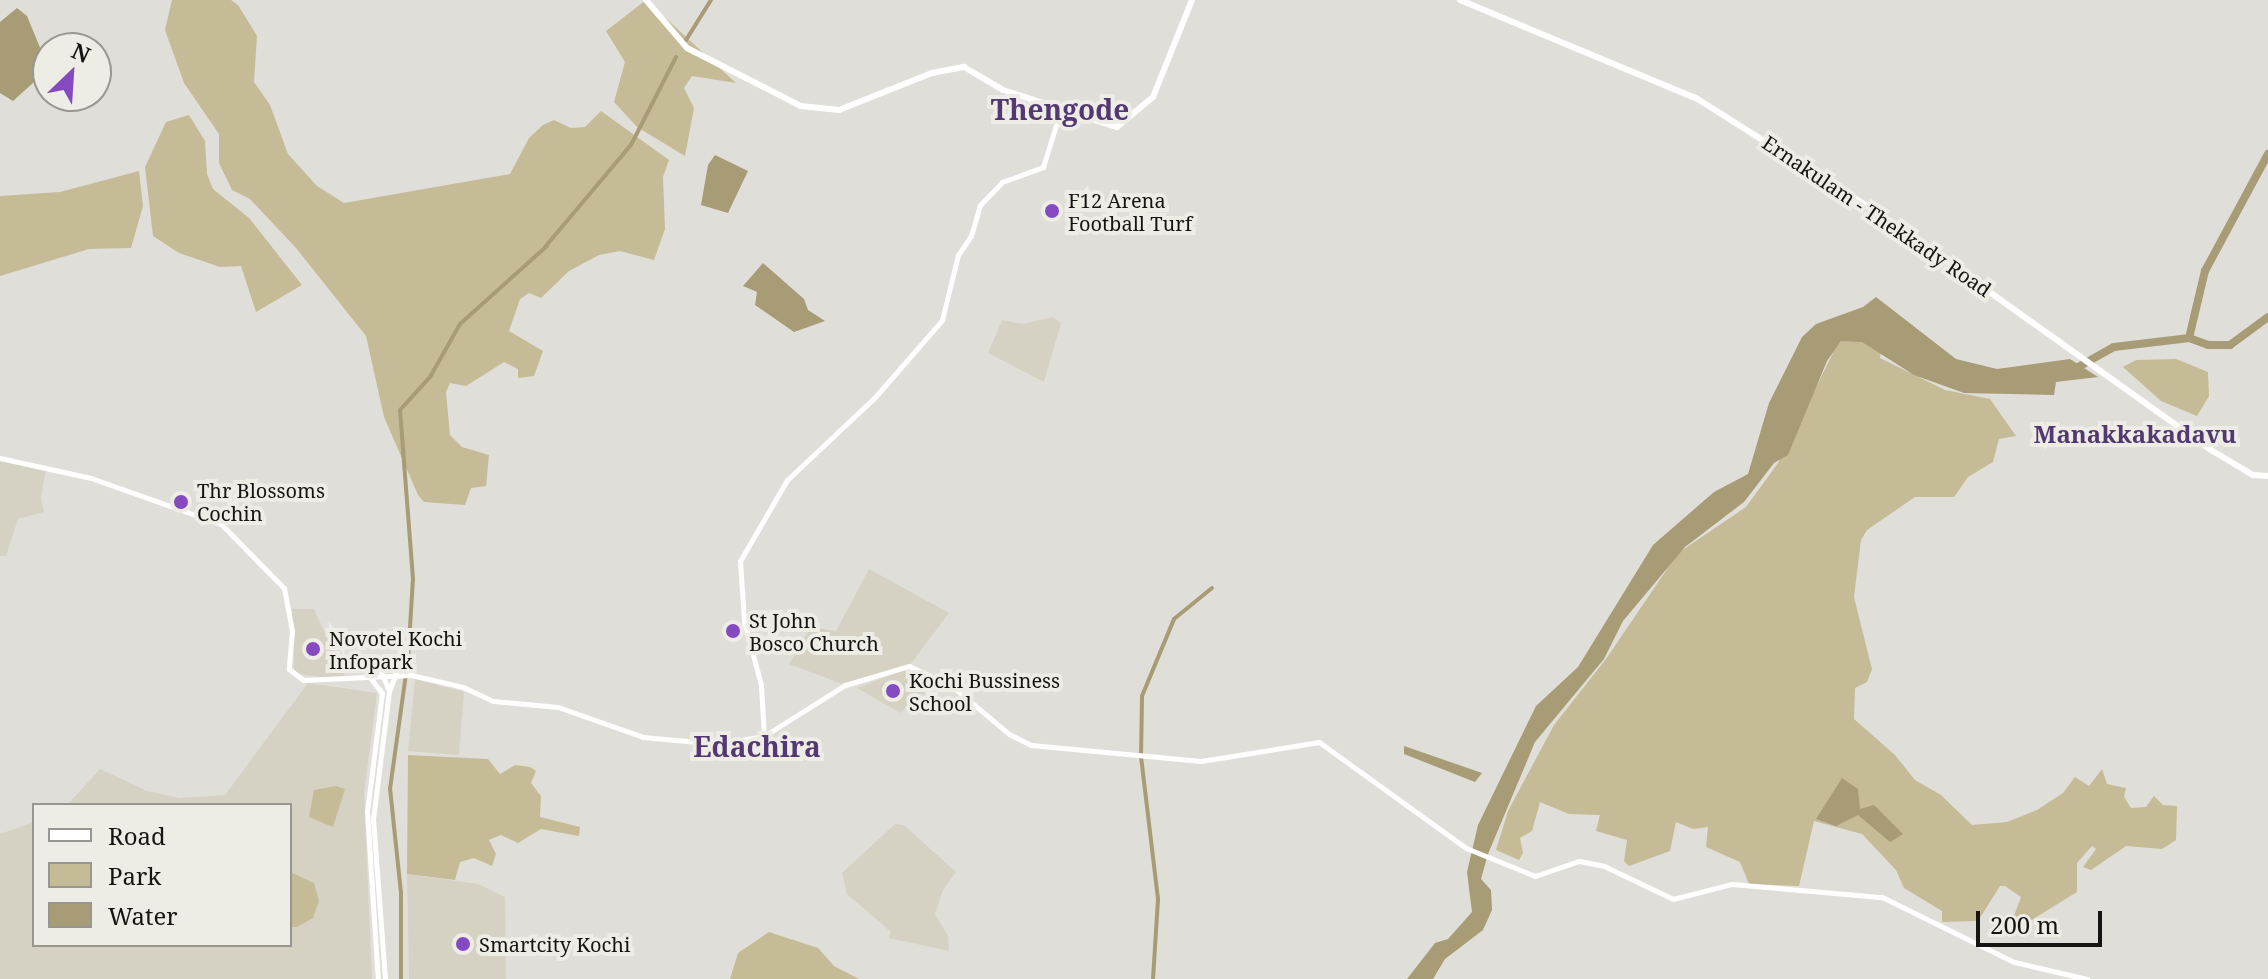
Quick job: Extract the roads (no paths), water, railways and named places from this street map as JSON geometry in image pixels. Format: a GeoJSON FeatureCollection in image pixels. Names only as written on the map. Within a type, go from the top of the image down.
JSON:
{"type":"FeatureCollection","features":[{"type":"Feature","properties":{"kind":"main road"},"geometry":{"type":"LineString","coordinates":[[646,0],[687,48],[801,106],[839,110],[932,73],[964,67],[1003,90],[1107,127],[1121,127],[1135,117],[1160,86],[1192,0]]}},
{"type":"Feature","properties":{"kind":"main road","name":"Ernakulam - Thekkady Road"},"geometry":{"type":"LineString","coordinates":[[1460,0],[1696,98],[1883,216],[2246,472],[2268,476]]}},
{"type":"Feature","properties":{"kind":"main road"},"geometry":{"type":"LineString","coordinates":[[764,736],[761,685],[744,621],[740,561],[787,480],[876,396],[942,320],[958,255],[971,236],[980,205],[1002,182],[1043,167],[1060,112]]}},
{"type":"Feature","properties":{"kind":"main road"},"geometry":{"type":"LineString","coordinates":[[0,458],[91,478],[211,518],[284,588],[293,676],[303,680],[381,672],[411,675],[463,687],[493,701],[558,707],[643,737],[710,744],[764,736],[845,685],[909,666],[953,687],[1009,734],[1031,745],[1227,760],[1319,742],[1466,848],[1535,876],[1579,861],[1604,866],[1673,899],[1732,884],[1866,894],[1896,902],[1926,923],[2014,962],[2087,979]]}},
{"type":"Feature","properties":{"kind":"main road"},"geometry":{"type":"LineString","coordinates":[[381,672],[389,691]]}},
{"type":"Feature","properties":{"kind":"main road"},"geometry":{"type":"LineString","coordinates":[[378,979],[367,819],[389,691],[397,673]]}},
{"type":"Feature","properties":{"kind":"main road"},"geometry":{"type":"LineString","coordinates":[[365,674],[382,693],[373,819],[385,979]]}},
{"type":"Feature","properties":{"kind":"water"},"geometry":{"type":"Polygon","coordinates":[[[17,8],[27,16],[34,32],[32,84],[13,101],[0,93],[0,22],[17,8]]]}},
{"type":"Feature","properties":{"kind":"water"},"geometry":{"type":"Polygon","coordinates":[[[715,155],[748,171],[728,213],[701,205],[708,165],[715,155]]]}},
{"type":"Feature","properties":{"kind":"water"},"geometry":{"type":"Polygon","coordinates":[[[763,263],[804,299],[808,310],[825,321],[794,332],[755,305],[757,292],[743,286],[763,263]]]}},
{"type":"Feature","properties":{"kind":"water"},"geometry":{"type":"Polygon","coordinates":[[[1876,297],[1956,359],[1997,369],[2070,359],[2098,377],[2056,382],[2054,395],[1964,393],[1914,375],[1862,342],[1841,341],[1827,361],[1788,455],[1774,463],[1744,502],[1685,547],[1623,621],[1604,659],[1535,742],[1488,854],[1481,879],[1491,890],[1492,910],[1483,930],[1445,959],[1433,979],[1407,979],[1435,943],[1448,939],[1472,912],[1467,872],[1478,825],[1536,706],[1578,667],[1653,545],[1714,492],[1748,474],[1769,403],[1802,337],[1816,324],[1863,307],[1876,297]]]}},
{"type":"Feature","properties":{"kind":"water"},"geometry":{"type":"Polygon","coordinates":[[[1404,746],[1482,773],[1475,782],[1404,754],[1404,746]]]}},
{"type":"Feature","properties":{"kind":"water"},"geometry":{"type":"Polygon","coordinates":[[[1842,778],[1858,789],[1860,809],[1874,805],[1903,834],[1890,842],[1858,815],[1836,826],[1816,819],[1842,778]]]}},
{"type":"Feature","properties":{"kind":"waterway"},"geometry":{"type":"LineString","coordinates":[[686,40],[711,0]]}},
{"type":"Feature","properties":{"kind":"waterway"},"geometry":{"type":"LineString","coordinates":[[545,247],[631,145],[676,57]]}},
{"type":"Feature","properties":{"kind":"waterway"},"geometry":{"type":"LineString","coordinates":[[2071,371],[2114,347],[2189,338],[2205,271],[2268,154]]}},
{"type":"Feature","properties":{"kind":"waterway"},"geometry":{"type":"LineString","coordinates":[[401,979],[401,893],[390,789],[408,660],[413,579],[400,410],[430,377],[460,324],[547,246]]}},
{"type":"Feature","properties":{"kind":"waterway"},"geometry":{"type":"LineString","coordinates":[[2189,338],[2208,345],[2230,345],[2268,317]]}},
{"type":"Feature","properties":{"kind":"waterway"},"geometry":{"type":"LineString","coordinates":[[1153,979],[1158,899],[1141,756],[1142,696],[1174,619],[1212,588]]}},
{"type":"Feature","properties":{"kind":"place","name":"F12 Arena Football Turf"},"geometry":{"type":"Point","coordinates":[1052,211]}},
{"type":"Feature","properties":{"kind":"place","name":"Thr Blossoms Cochin"},"geometry":{"type":"Point","coordinates":[181,502]}},
{"type":"Feature","properties":{"kind":"place","name":"St John Bosco Church"},"geometry":{"type":"Point","coordinates":[733,631]}},
{"type":"Feature","properties":{"kind":"place","name":"Novotel Kochi Infopark"},"geometry":{"type":"Point","coordinates":[313,649]}},
{"type":"Feature","properties":{"kind":"place","name":"Kochi Bussiness School"},"geometry":{"type":"Point","coordinates":[893,691]}},
{"type":"Feature","properties":{"kind":"place","name":"Smartcity Kochi"},"geometry":{"type":"Point","coordinates":[463,944]}},
{"type":"Feature","properties":{"kind":"district","name":"Thengode"},"geometry":{"type":"Point","coordinates":[1060,109]}},
{"type":"Feature","properties":{"kind":"district","name":"Manakkakadavu"},"geometry":{"type":"Point","coordinates":[2135,434]}},
{"type":"Feature","properties":{"kind":"district","name":"Edachira"},"geometry":{"type":"Point","coordinates":[757,746]}}]}
